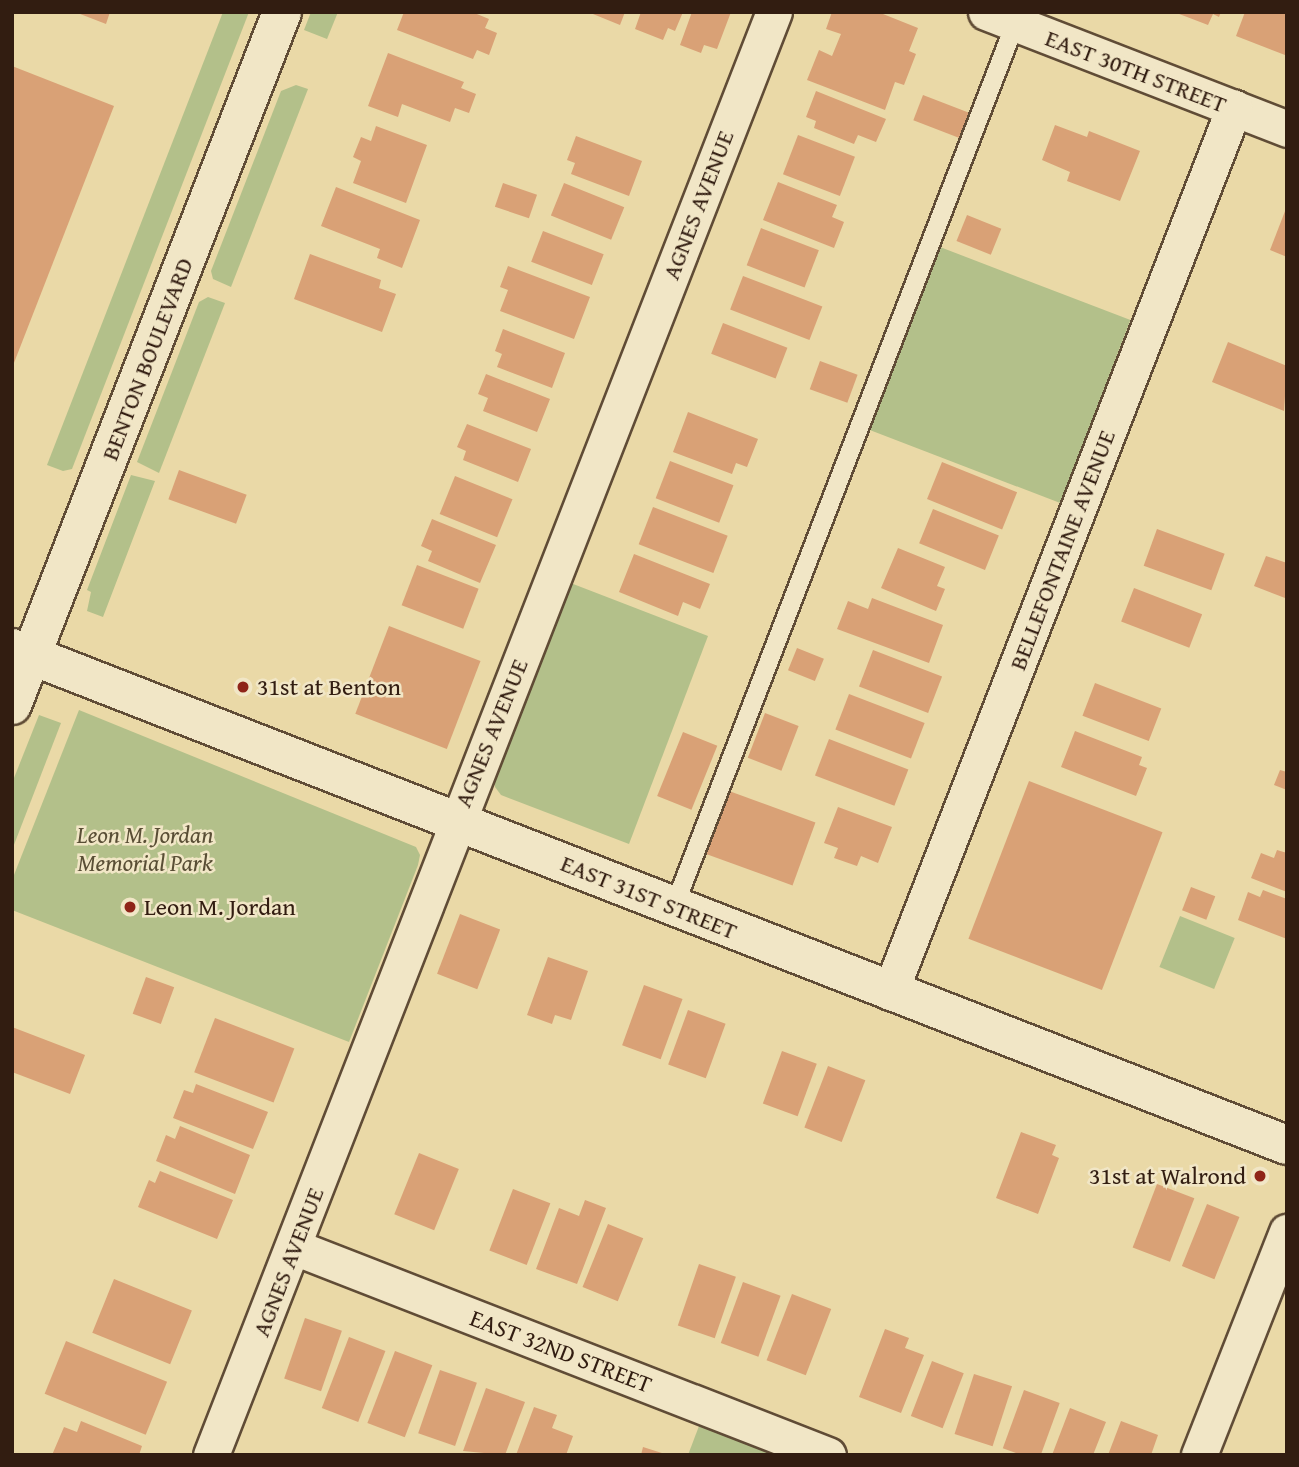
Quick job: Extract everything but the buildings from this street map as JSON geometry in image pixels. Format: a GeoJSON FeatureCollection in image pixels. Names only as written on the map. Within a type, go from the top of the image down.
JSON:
{"type":"FeatureCollection","features":[{"type":"Feature","properties":{"kind":"main road","name":"BENTON BOULEVARD"},"geometry":{"type":"LineString","coordinates":[[12,705],[22,652],[282,12]]}},
{"type":"Feature","properties":{"kind":"main road","name":"EAST 31ST STREET"},"geometry":{"type":"LineString","coordinates":[[22,652],[890,992],[1285,1138]]}},
{"type":"Feature","properties":{"kind":"street","name":"AGNES AVENUE"},"geometry":{"type":"LineString","coordinates":[[211,1455],[294,1247],[456,821],[774,12]]}},
{"type":"Feature","properties":{"kind":"street","name":"EAST 30TH STREET"},"geometry":{"type":"LineString","coordinates":[[1000,18],[1287,129]]}},
{"type":"Feature","properties":{"kind":"street","name":"BELLEFONTAINE AVENUE"},"geometry":{"type":"LineString","coordinates":[[890,992],[1234,108]]}},
{"type":"Feature","properties":{"kind":"street"},"geometry":{"type":"LineString","coordinates":[[1199,1455],[1287,1232]]}},
{"type":"Feature","properties":{"kind":"street","name":"EAST 32ND STREET"},"geometry":{"type":"LineString","coordinates":[[294,1247],[828,1455]]}},
{"type":"Feature","properties":{"kind":"lane"},"geometry":{"type":"LineString","coordinates":[[674,908],[1000,18]]}},
{"type":"Feature","properties":{"kind":"green space"},"geometry":{"type":"Polygon","coordinates":[[[223,12],[249,12],[72,469],[63,471],[47,465],[223,12]]]}},
{"type":"Feature","properties":{"kind":"green space"},"geometry":{"type":"Polygon","coordinates":[[[311,12],[338,12],[327,39],[304,30],[311,12]]]}},
{"type":"Feature","properties":{"kind":"green space"},"geometry":{"type":"Polygon","coordinates":[[[296,85],[308,89],[231,287],[213,279],[211,271],[281,91],[296,85]]]}},
{"type":"Feature","properties":{"kind":"green space"},"geometry":{"type":"Polygon","coordinates":[[[940,247],[1130,320],[1060,503],[870,430],[940,247]]]}},
{"type":"Feature","properties":{"kind":"green space"},"geometry":{"type":"Polygon","coordinates":[[[208,297],[225,303],[159,473],[137,462],[199,302],[208,297]]]}},
{"type":"Feature","properties":{"kind":"green space"},"geometry":{"type":"Polygon","coordinates":[[[131,475],[155,481],[103,617],[87,611],[91,592],[87,590],[131,475]]]}},
{"type":"Feature","properties":{"kind":"green space"},"geometry":{"type":"Polygon","coordinates":[[[568,582],[708,636],[629,844],[501,795],[495,787],[494,775],[568,582]]]}},
{"type":"Feature","properties":{"kind":"green space","name":"Leon M. Jordan Memorial Park"},"geometry":{"type":"Polygon","coordinates":[[[79,710],[416,847],[420,855],[418,865],[349,1042],[12,910],[12,880],[79,710]]]}},
{"type":"Feature","properties":{"kind":"green space"},"geometry":{"type":"Polygon","coordinates":[[[39,715],[61,723],[12,850],[12,783],[39,715]]]}},
{"type":"Feature","properties":{"kind":"green space"},"geometry":{"type":"Polygon","coordinates":[[[1180,916],[1235,938],[1214,989],[1159,967],[1180,916]]]}},
{"type":"Feature","properties":{"kind":"green space"},"geometry":{"type":"Polygon","coordinates":[[[699,1426],[776,1455],[688,1455],[699,1426]]]}},
{"type":"Feature","properties":{"kind":"place","name":"31st at Benton"},"geometry":{"type":"Point","coordinates":[243,687]}},
{"type":"Feature","properties":{"kind":"place","name":"Leon M. Jordan"},"geometry":{"type":"Point","coordinates":[130,907]}},
{"type":"Feature","properties":{"kind":"place","name":"31st at Walrond"},"geometry":{"type":"Point","coordinates":[1260,1176]}}]}
